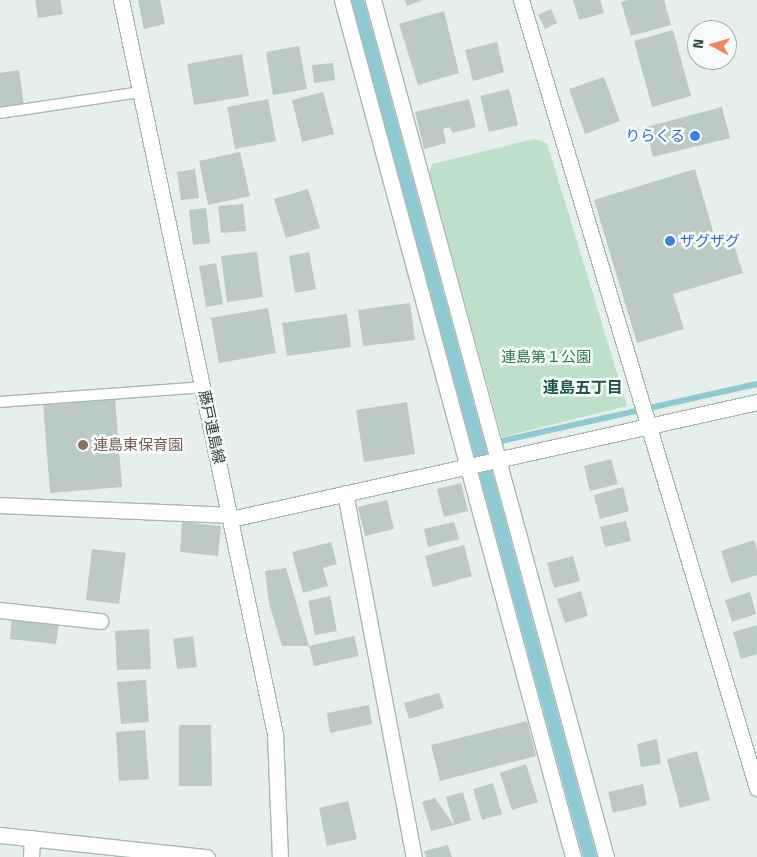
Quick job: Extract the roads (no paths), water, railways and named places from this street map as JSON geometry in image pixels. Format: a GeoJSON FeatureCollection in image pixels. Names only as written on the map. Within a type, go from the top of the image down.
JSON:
{"type":"FeatureCollection","features":[{"type":"Feature","properties":{"kind":"street","name":"藤戸連島線"},"geometry":{"type":"LineString","coordinates":[[121,0],[275,734],[280,857]]}},
{"type":"Feature","properties":{"kind":"street"},"geometry":{"type":"LineString","coordinates":[[342,0],[471,466],[573,857]]}},
{"type":"Feature","properties":{"kind":"street"},"geometry":{"type":"LineString","coordinates":[[373,0],[494,451],[606,857]]}},
{"type":"Feature","properties":{"kind":"street"},"geometry":{"type":"LineString","coordinates":[[521,0],[757,788]]}},
{"type":"Feature","properties":{"kind":"street"},"geometry":{"type":"LineString","coordinates":[[0,504],[231,517],[471,466],[494,451],[646,421],[757,402]]}},
{"type":"Feature","properties":{"kind":"street"},"geometry":{"type":"LineString","coordinates":[[345,493],[414,857]]}},
{"type":"Feature","properties":{"kind":"street"},"geometry":{"type":"LineString","coordinates":[[0,610],[100,620]]}},
{"type":"Feature","properties":{"kind":"street"},"geometry":{"type":"LineString","coordinates":[[0,835],[207,857]]}},
{"type":"Feature","properties":{"kind":"street"},"geometry":{"type":"LineString","coordinates":[[31,857],[32,838]]}},
{"type":"Feature","properties":{"kind":"lane"},"geometry":{"type":"LineString","coordinates":[[0,113],[141,92]]}},
{"type":"Feature","properties":{"kind":"lane"},"geometry":{"type":"LineString","coordinates":[[0,402],[203,387]]}},
{"type":"Feature","properties":{"kind":"water"},"geometry":{"type":"Polygon","coordinates":[[[351,0],[364,0],[597,857],[583,857],[351,0]]]}},
{"type":"Feature","properties":{"kind":"waterway"},"geometry":{"type":"LineString","coordinates":[[479,446],[757,384]]}},
{"type":"Feature","properties":{"kind":"place","name":"りらくる"},"geometry":{"type":"Point","coordinates":[695,136]}},
{"type":"Feature","properties":{"kind":"place","name":"ザグザグ"},"geometry":{"type":"Point","coordinates":[670,241]}},
{"type":"Feature","properties":{"kind":"place","name":"連島東保育園"},"geometry":{"type":"Point","coordinates":[83,445]}},
{"type":"Feature","properties":{"kind":"district","name":"連島五丁目"},"geometry":{"type":"Point","coordinates":[583,387]}},
{"type":"Feature","properties":{"kind":"park label","name":"連島第１公園"},"geometry":{"type":"Point","coordinates":[546,357]}}]}
